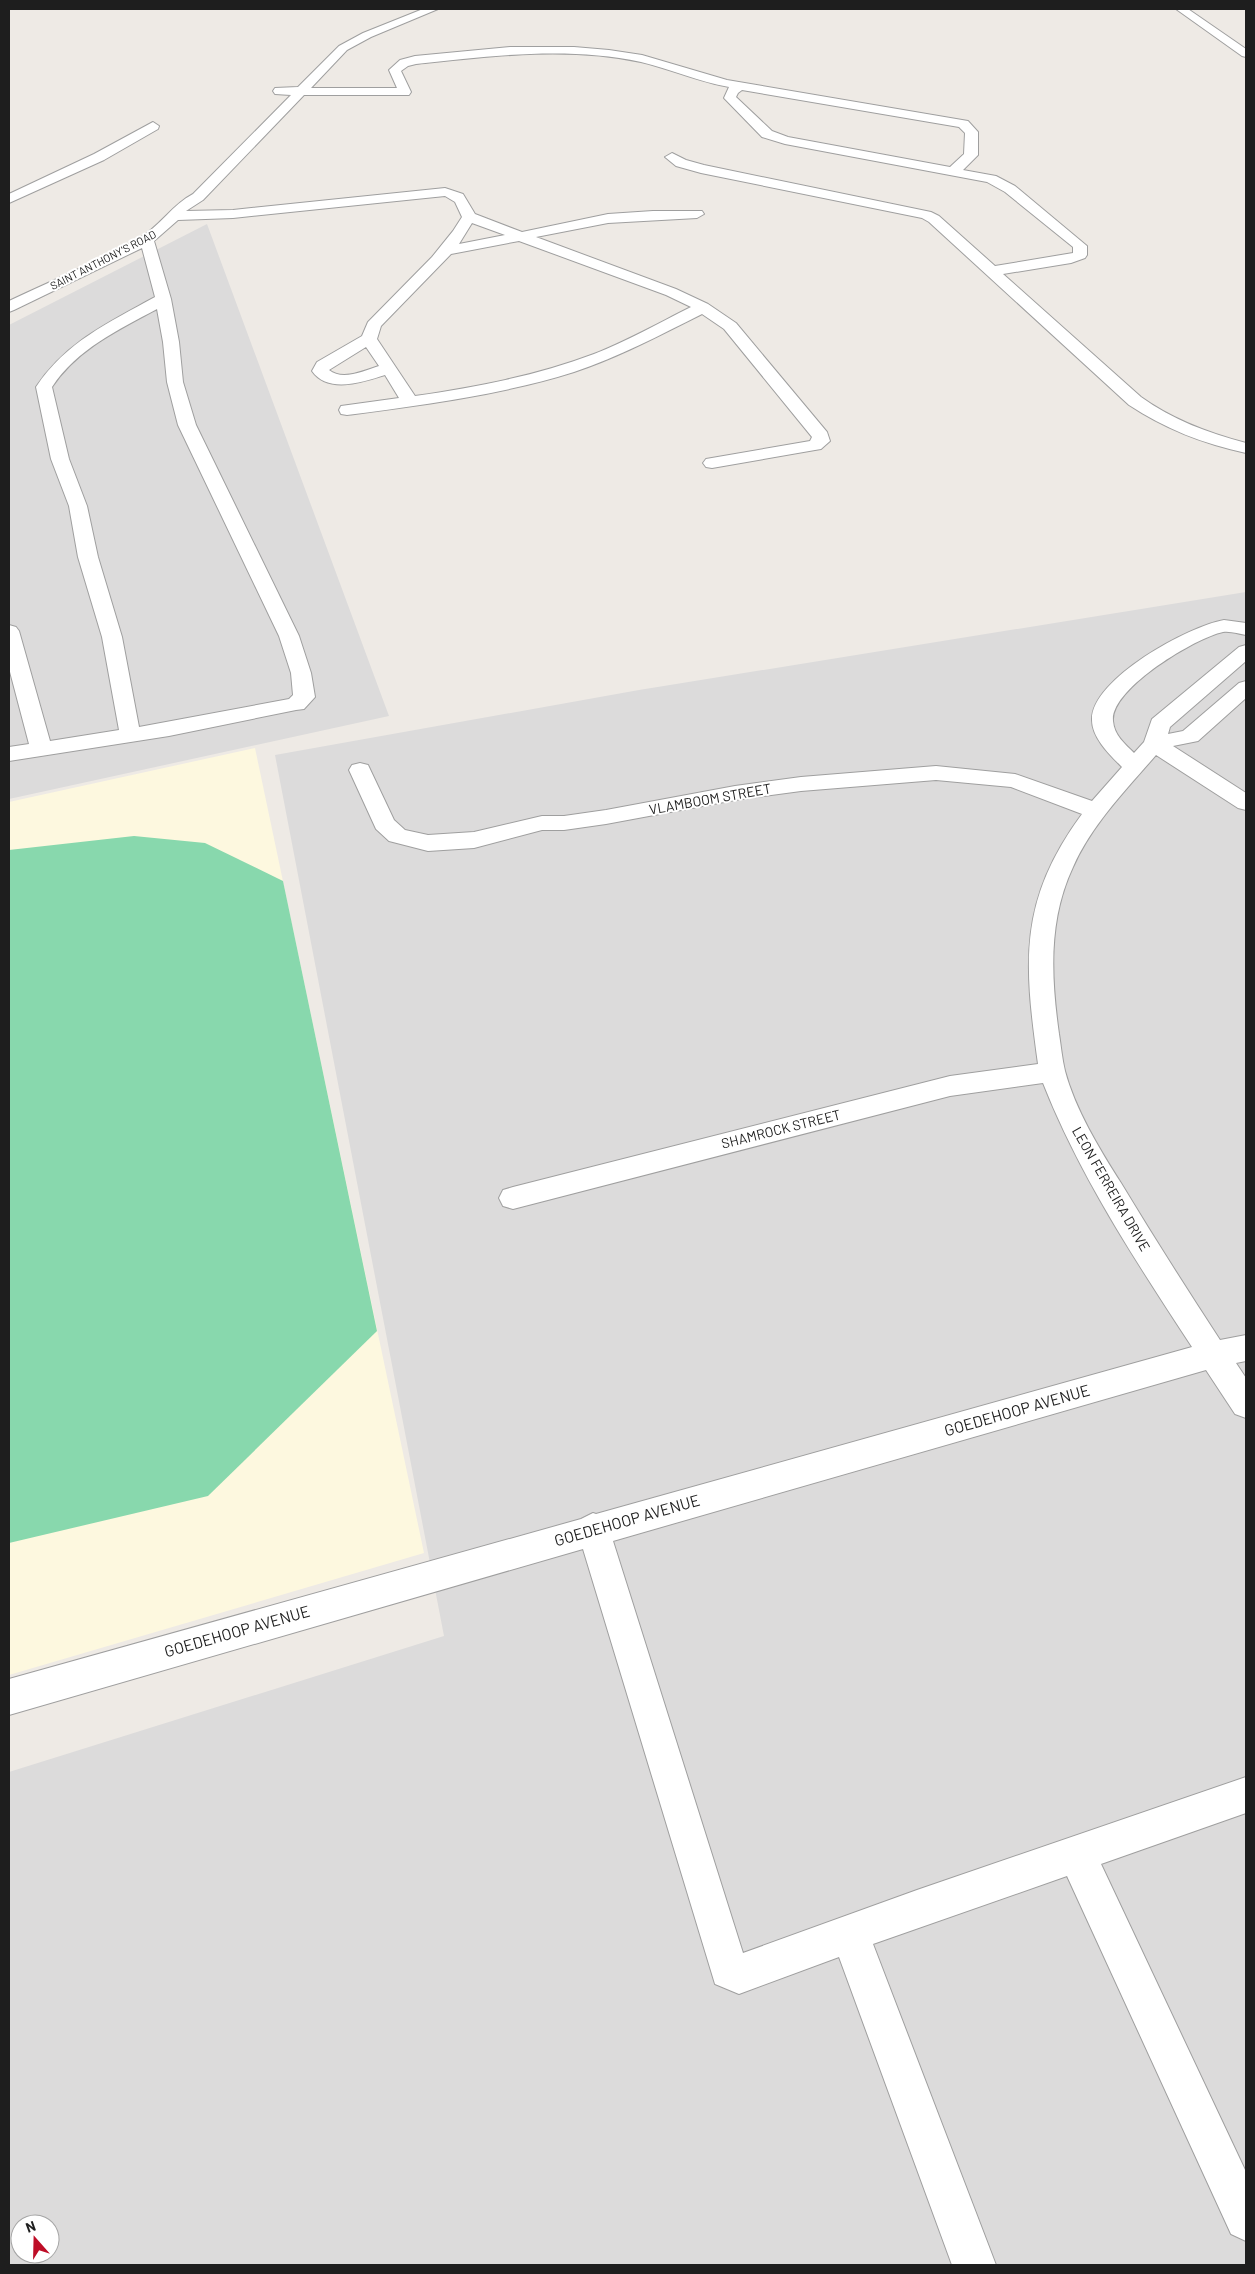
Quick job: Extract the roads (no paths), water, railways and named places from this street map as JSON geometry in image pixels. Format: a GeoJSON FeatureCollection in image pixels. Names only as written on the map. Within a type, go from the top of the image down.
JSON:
{"type":"FeatureCollection","features":[{"type":"Feature","properties":{"kind":"street"},"geometry":{"type":"LineString","coordinates":[[329,46],[359,30],[417,9]]}},
{"type":"Feature","properties":{"kind":"street"},"geometry":{"type":"LineString","coordinates":[[228,147],[184,197],[188,201],[198,197],[342,48],[352,42],[432,9]]}},
{"type":"Feature","properties":{"kind":"street"},"geometry":{"type":"LineString","coordinates":[[1181,9],[1246,54]]}},
{"type":"Feature","properties":{"kind":"street"},"geometry":{"type":"LineString","coordinates":[[1200,9],[1246,41]]}},
{"type":"Feature","properties":{"kind":"street"},"geometry":{"type":"LineString","coordinates":[[291,78],[276,95],[300,92],[405,92],[395,70],[404,63],[510,51],[538,50],[609,54],[642,60],[741,85],[963,124],[972,132],[971,155],[954,171]]}},
{"type":"Feature","properties":{"kind":"street"},"geometry":{"type":"LineString","coordinates":[[741,85],[732,91],[730,98],[762,131],[774,137],[980,176],[1002,184],[1080,246],[1080,255],[1072,259],[991,271]]}},
{"type":"Feature","properties":{"kind":"street"},"geometry":{"type":"LineString","coordinates":[[9,199],[99,157],[153,126]]}},
{"type":"Feature","properties":{"kind":"street"},"geometry":{"type":"LineString","coordinates":[[672,157],[681,163],[701,169],[926,215],[934,219],[1128,395],[1153,414],[1196,435],[1246,448]]}},
{"type":"Feature","properties":{"kind":"street"},"geometry":{"type":"LineString","coordinates":[[176,216],[233,214],[445,192],[460,197],[469,217],[672,292],[718,315],[730,326],[821,436],[821,441],[815,445],[712,463]]}},
{"type":"Feature","properties":{"kind":"street","name":"SAINT ANTHONY'S ROAD"},"geometry":{"type":"LineString","coordinates":[[9,307],[147,240],[176,216],[188,201]]}},
{"type":"Feature","properties":{"kind":"street"},"geometry":{"type":"LineString","coordinates":[[448,250],[483,245],[580,223],[611,218],[697,214]]}},
{"type":"Feature","properties":{"kind":"street"},"geometry":{"type":"LineString","coordinates":[[388,369],[335,379],[325,377],[320,371],[323,365],[369,339],[374,325],[448,250],[462,232],[469,217]]}},
{"type":"Feature","properties":{"kind":"street"},"geometry":{"type":"LineString","coordinates":[[9,754],[296,704],[304,697],[301,673],[288,636],[187,425],[175,382],[172,342],[163,299],[147,240]]}},
{"type":"Feature","properties":{"kind":"street"},"geometry":{"type":"LineString","coordinates":[[130,734],[112,638],[90,565],[78,506],[60,459],[44,387],[64,360],[163,299]]}},
{"type":"Feature","properties":{"kind":"street"},"geometry":{"type":"LineString","coordinates":[[347,410],[515,384],[574,366],[610,352],[703,307]]}},
{"type":"Feature","properties":{"kind":"street"},"geometry":{"type":"LineString","coordinates":[[369,339],[410,401]]}},
{"type":"Feature","properties":{"kind":"street"},"geometry":{"type":"LineString","coordinates":[[1135,767],[1109,737],[1103,726],[1103,713],[1114,692],[1156,657],[1218,627],[1235,626],[1246,629]]}},
{"type":"Feature","properties":{"kind":"street"},"geometry":{"type":"LineString","coordinates":[[9,631],[41,748]]}},
{"type":"Feature","properties":{"kind":"street","name":"LEON FERREIRA DRIVE"},"geometry":{"type":"LineString","coordinates":[[1246,651],[1160,724],[1154,744],[1096,811],[1077,837],[1061,867],[1049,897],[1043,925],[1040,960],[1042,1003],[1052,1072],[1089,1155],[1155,1266],[1246,1404]]}},
{"type":"Feature","properties":{"kind":"street"},"geometry":{"type":"LineString","coordinates":[[1154,744],[1190,736],[1246,687]]}},
{"type":"Feature","properties":{"kind":"street"},"geometry":{"type":"LineString","coordinates":[[1154,744],[1246,803]]}},
{"type":"Feature","properties":{"kind":"street","name":"VLAMBOOM STREET"},"geometry":{"type":"LineString","coordinates":[[360,770],[384,824],[397,836],[428,843],[474,840],[542,823],[564,823],[606,817],[735,793],[801,784],[936,773],[981,776],[1015,781],[1096,811]]}},
{"type":"Feature","properties":{"kind":"street","name":"SHAMROCK STREET"},"geometry":{"type":"LineString","coordinates":[[512,1198],[950,1086],[1052,1072]]}},
{"type":"Feature","properties":{"kind":"street","name":"GOEDEHOOP AVENUE"},"geometry":{"type":"LineString","coordinates":[[9,1697],[593,1529],[1214,1354],[1246,1348]]}},
{"type":"Feature","properties":{"kind":"street"},"geometry":{"type":"LineString","coordinates":[[593,1529],[729,1970],[739,1974],[1246,1795]]}},
{"type":"Feature","properties":{"kind":"street"},"geometry":{"type":"LineString","coordinates":[[1076,1854],[1246,2219]]}},
{"type":"Feature","properties":{"kind":"street"},"geometry":{"type":"LineString","coordinates":[[850,1934],[974,2265]]}}]}
